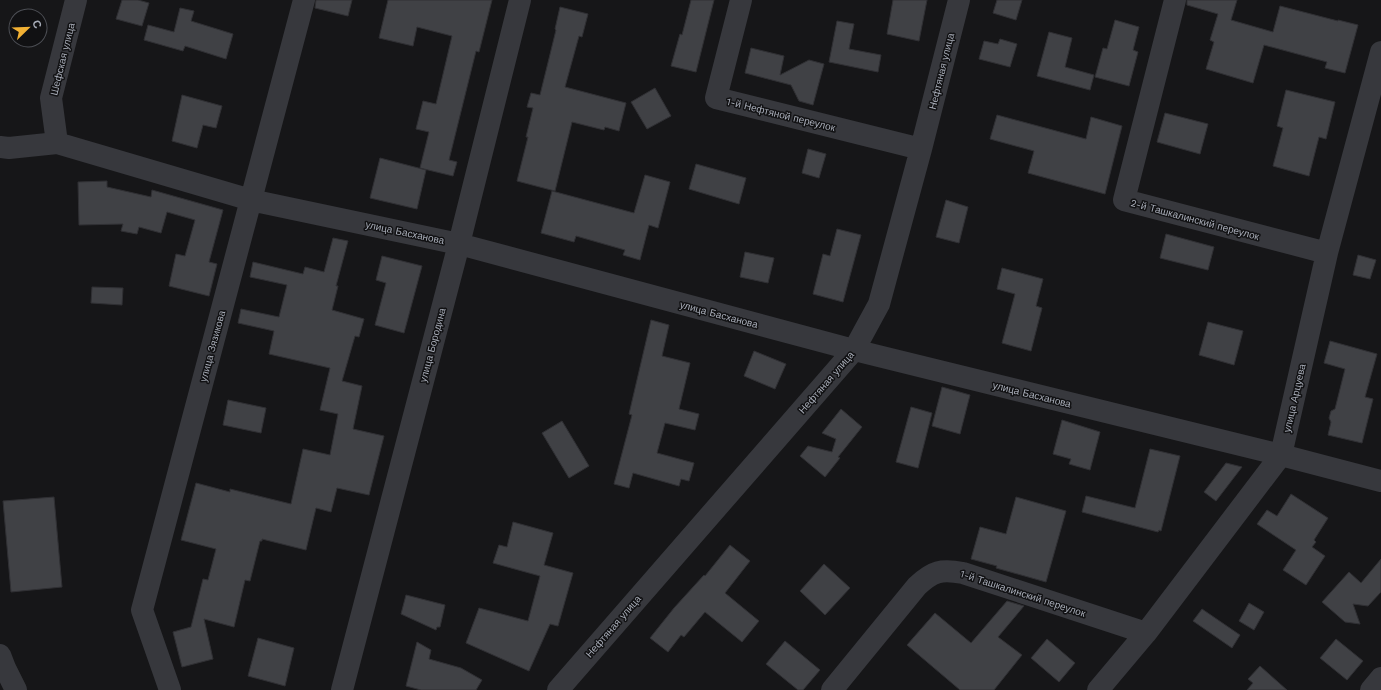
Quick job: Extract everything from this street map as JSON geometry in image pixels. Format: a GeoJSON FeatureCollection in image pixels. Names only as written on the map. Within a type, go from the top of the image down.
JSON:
{"type":"FeatureCollection","features":[{"type":"Feature","properties":{"kind":"street","name":"Шефская улица"},"geometry":{"type":"LineString","coordinates":[[58,143],[51,98],[76,0]]}},
{"type":"Feature","properties":{"kind":"street","name":"улица Зязикова"},"geometry":{"type":"LineString","coordinates":[[170,690],[142,610],[304,0]]}},
{"type":"Feature","properties":{"kind":"street","name":"улица Бородина"},"geometry":{"type":"LineString","coordinates":[[342,690],[459,244],[520,0]]}},
{"type":"Feature","properties":{"kind":"street","name":"1-й Нефтяной переулок"},"geometry":{"type":"LineString","coordinates":[[741,0],[716,98],[921,148]]}},
{"type":"Feature","properties":{"kind":"street","name":"Нефтяная улица"},"geometry":{"type":"LineString","coordinates":[[558,690],[854,350],[879,304],[959,0]]}},
{"type":"Feature","properties":{"kind":"street","name":"2-й Ташкалинский переулок"},"geometry":{"type":"LineString","coordinates":[[1175,0],[1124,200],[1327,253]]}},
{"type":"Feature","properties":{"kind":"street","name":"улица Арцуева"},"geometry":{"type":"LineString","coordinates":[[1098,690],[1146,633],[1281,455],[1327,253],[1381,52]]}},
{"type":"Feature","properties":{"kind":"street"},"geometry":{"type":"LineString","coordinates":[[0,146],[9,148],[58,143]]}},
{"type":"Feature","properties":{"kind":"street","name":"улица Басханова"},"geometry":{"type":"LineString","coordinates":[[58,143],[251,200],[459,244],[854,350],[1381,481]]}},
{"type":"Feature","properties":{"kind":"street","name":"1-й Ташкалинский переулок"},"geometry":{"type":"LineString","coordinates":[[832,690],[917,586],[927,577],[936,572],[948,571],[963,573],[1146,633]]}},
{"type":"Feature","properties":{"kind":"street"},"geometry":{"type":"LineString","coordinates":[[0,655],[16,690]]}},
{"type":"Feature","properties":{"kind":"building"},"geometry":{"type":"Polygon","coordinates":[[[122,0],[138,0],[149,3],[142,26],[116,19],[122,0]]]}},
{"type":"Feature","properties":{"kind":"building"},"geometry":{"type":"Polygon","coordinates":[[[316,0],[352,0],[348,16],[315,8],[316,0]]]}},
{"type":"Feature","properties":{"kind":"building"},"geometry":{"type":"Polygon","coordinates":[[[388,0],[492,0],[479,52],[476,51],[449,160],[457,162],[453,176],[420,168],[429,132],[416,129],[423,101],[436,104],[452,36],[417,27],[413,46],[379,38],[388,0]]]}},
{"type":"Feature","properties":{"kind":"building"},"geometry":{"type":"Polygon","coordinates":[[[691,0],[714,0],[696,72],[671,66],[680,34],[682,35],[691,0]]]}},
{"type":"Feature","properties":{"kind":"building"},"geometry":{"type":"Polygon","coordinates":[[[893,0],[927,0],[919,41],[887,34],[893,0]]]}},
{"type":"Feature","properties":{"kind":"building"},"geometry":{"type":"Polygon","coordinates":[[[997,0],[1022,0],[1016,20],[993,13],[997,0]]]}},
{"type":"Feature","properties":{"kind":"building"},"geometry":{"type":"Polygon","coordinates":[[[1187,0],[1237,0],[1231,20],[1273,32],[1280,6],[1358,25],[1345,73],[1325,68],[1327,62],[1264,45],[1253,83],[1206,69],[1214,42],[1210,40],[1218,14],[1187,5],[1187,0]]]}},
{"type":"Feature","properties":{"kind":"building"},"geometry":{"type":"Polygon","coordinates":[[[560,7],[588,14],[582,37],[579,36],[565,87],[626,103],[619,131],[605,127],[604,130],[572,122],[555,191],[517,181],[528,137],[526,137],[533,108],[527,107],[531,93],[540,95],[560,7]]]}},
{"type":"Feature","properties":{"kind":"building"},"geometry":{"type":"Polygon","coordinates":[[[180,8],[194,11],[191,21],[233,34],[226,59],[185,46],[183,51],[144,40],[148,25],[174,32],[180,8]]]}},
{"type":"Feature","properties":{"kind":"building"},"geometry":{"type":"Polygon","coordinates":[[[1115,20],[1139,27],[1133,50],[1138,52],[1129,86],[1095,77],[1103,48],[1107,49],[1115,20]]]}},
{"type":"Feature","properties":{"kind":"building"},"geometry":{"type":"Polygon","coordinates":[[[837,21],[854,24],[849,49],[881,55],[878,72],[829,62],[837,21]]]}},
{"type":"Feature","properties":{"kind":"building"},"geometry":{"type":"Polygon","coordinates":[[[1049,32],[1072,38],[1065,67],[1094,75],[1090,90],[1037,76],[1049,32]]]}},
{"type":"Feature","properties":{"kind":"building"},"geometry":{"type":"Polygon","coordinates":[[[1000,39],[1017,44],[1010,67],[979,59],[984,41],[998,44],[1000,39]]]}},
{"type":"Feature","properties":{"kind":"building"},"geometry":{"type":"Polygon","coordinates":[[[751,48],[784,56],[780,75],[809,60],[824,64],[813,105],[799,101],[791,85],[745,73],[751,48]]]}},
{"type":"Feature","properties":{"kind":"building"},"geometry":{"type":"Polygon","coordinates":[[[655,88],[671,116],[647,129],[631,102],[655,88]]]}},
{"type":"Feature","properties":{"kind":"building"},"geometry":{"type":"Polygon","coordinates":[[[1286,90],[1335,102],[1326,139],[1319,137],[1309,176],[1273,166],[1283,128],[1277,126],[1286,90]]]}},
{"type":"Feature","properties":{"kind":"building"},"geometry":{"type":"Polygon","coordinates":[[[182,95],[222,106],[216,128],[203,125],[197,148],[172,141],[182,95]]]}},
{"type":"Feature","properties":{"kind":"building"},"geometry":{"type":"Polygon","coordinates":[[[1165,113],[1208,124],[1200,154],[1157,142],[1165,113]]]}},
{"type":"Feature","properties":{"kind":"building"},"geometry":{"type":"Polygon","coordinates":[[[997,115],[1086,139],[1091,117],[1122,126],[1105,194],[1028,173],[1034,151],[990,139],[997,115]]]}},
{"type":"Feature","properties":{"kind":"building"},"geometry":{"type":"Polygon","coordinates":[[[808,149],[826,154],[819,178],[802,173],[808,149]]]}},
{"type":"Feature","properties":{"kind":"building"},"geometry":{"type":"Polygon","coordinates":[[[380,158],[426,170],[417,209],[370,198],[380,158]]]}},
{"type":"Feature","properties":{"kind":"building"},"geometry":{"type":"Polygon","coordinates":[[[696,164],[746,178],[739,204],[689,189],[696,164]]]}},
{"type":"Feature","properties":{"kind":"building"},"geometry":{"type":"Polygon","coordinates":[[[645,175],[670,182],[658,228],[649,225],[640,260],[623,255],[625,250],[576,236],[574,242],[541,233],[552,191],[634,213],[645,175]]]}},
{"type":"Feature","properties":{"kind":"building"},"geometry":{"type":"Polygon","coordinates":[[[107,181],[107,187],[151,197],[152,190],[223,210],[209,262],[217,264],[209,296],[169,286],[176,254],[185,256],[195,220],[167,212],[161,233],[139,227],[137,234],[121,231],[123,224],[79,225],[78,182],[107,181]]]}},
{"type":"Feature","properties":{"kind":"building"},"geometry":{"type":"Polygon","coordinates":[[[946,200],[968,207],[959,243],[936,237],[946,200]]]}},
{"type":"Feature","properties":{"kind":"building"},"geometry":{"type":"Polygon","coordinates":[[[837,229],[861,235],[843,302],[813,294],[823,254],[830,256],[837,229]]]}},
{"type":"Feature","properties":{"kind":"building"},"geometry":{"type":"Polygon","coordinates":[[[1166,234],[1214,247],[1208,270],[1160,258],[1166,234]]]}},
{"type":"Feature","properties":{"kind":"building"},"geometry":{"type":"Polygon","coordinates":[[[333,238],[348,241],[336,286],[338,286],[332,310],[364,319],[359,337],[355,336],[342,381],[362,386],[353,429],[384,436],[369,495],[337,488],[331,512],[316,508],[306,550],[262,539],[262,541],[260,541],[250,581],[245,580],[234,627],[204,619],[213,659],[182,667],[173,632],[191,627],[203,579],[208,580],[216,549],[181,540],[196,483],[230,492],[230,489],[291,504],[303,449],[330,455],[338,414],[320,410],[330,368],[269,354],[274,331],[238,323],[241,309],[279,317],[287,285],[250,277],[253,262],[303,274],[305,267],[324,272],[333,238]]]}},
{"type":"Feature","properties":{"kind":"building"},"geometry":{"type":"Polygon","coordinates":[[[745,252],[774,258],[768,283],[740,277],[745,252]]]}},
{"type":"Feature","properties":{"kind":"building"},"geometry":{"type":"Polygon","coordinates":[[[1358,255],[1376,260],[1370,279],[1353,275],[1358,255]]]}},
{"type":"Feature","properties":{"kind":"building"},"geometry":{"type":"Polygon","coordinates":[[[382,256],[422,266],[404,333],[375,325],[386,283],[376,280],[382,256]]]}},
{"type":"Feature","properties":{"kind":"building"},"geometry":{"type":"Polygon","coordinates":[[[1002,268],[1043,279],[1036,306],[1042,308],[1031,351],[1002,343],[1015,294],[997,289],[1002,268]]]}},
{"type":"Feature","properties":{"kind":"building"},"geometry":{"type":"Polygon","coordinates":[[[92,287],[123,288],[122,305],[91,303],[92,287]]]}},
{"type":"Feature","properties":{"kind":"building"},"geometry":{"type":"Polygon","coordinates":[[[651,320],[669,325],[662,356],[690,363],[679,409],[699,414],[695,430],[665,423],[657,453],[694,463],[689,481],[681,479],[679,486],[633,473],[629,488],[614,484],[632,415],[629,414],[651,320]]]}},
{"type":"Feature","properties":{"kind":"building"},"geometry":{"type":"Polygon","coordinates":[[[1208,322],[1243,331],[1234,365],[1199,355],[1208,322]]]}},
{"type":"Feature","properties":{"kind":"building"},"geometry":{"type":"Polygon","coordinates":[[[1330,341],[1377,354],[1365,397],[1373,399],[1362,443],[1328,435],[1331,422],[1329,418],[1331,411],[1335,409],[1345,369],[1324,363],[1330,341]]]}},
{"type":"Feature","properties":{"kind":"building"},"geometry":{"type":"Polygon","coordinates":[[[754,351],[786,364],[775,389],[744,376],[754,351]]]}},
{"type":"Feature","properties":{"kind":"building"},"geometry":{"type":"Polygon","coordinates":[[[942,387],[970,395],[960,434],[932,426],[942,387]]]}},
{"type":"Feature","properties":{"kind":"building"},"geometry":{"type":"Polygon","coordinates":[[[228,400],[266,408],[261,433],[223,425],[228,400]]]}},
{"type":"Feature","properties":{"kind":"building"},"geometry":{"type":"Polygon","coordinates":[[[911,407],[932,413],[918,468],[896,462],[911,407]]]}},
{"type":"Feature","properties":{"kind":"building"},"geometry":{"type":"Polygon","coordinates":[[[841,409],[862,427],[838,457],[840,458],[825,477],[800,456],[808,446],[832,452],[836,439],[822,433],[841,409]]]}},
{"type":"Feature","properties":{"kind":"building"},"geometry":{"type":"Polygon","coordinates":[[[1062,420],[1100,432],[1090,470],[1069,464],[1071,459],[1053,454],[1062,420]]]}},
{"type":"Feature","properties":{"kind":"building"},"geometry":{"type":"Polygon","coordinates":[[[562,421],[589,466],[569,478],[542,433],[562,421]]]}},
{"type":"Feature","properties":{"kind":"building"},"geometry":{"type":"Polygon","coordinates":[[[1150,449],[1180,456],[1161,531],[1159,530],[1158,532],[1082,512],[1086,496],[1135,508],[1150,449]]]}},
{"type":"Feature","properties":{"kind":"building"},"geometry":{"type":"Polygon","coordinates":[[[1226,463],[1242,467],[1216,501],[1204,492],[1226,463]]]}},
{"type":"Feature","properties":{"kind":"building"},"geometry":{"type":"Polygon","coordinates":[[[1291,494],[1328,518],[1314,540],[1316,542],[1312,547],[1325,556],[1306,585],[1283,570],[1296,550],[1257,524],[1267,510],[1277,516],[1291,494]]]}},
{"type":"Feature","properties":{"kind":"building"},"geometry":{"type":"Polygon","coordinates":[[[54,497],[62,587],[11,592],[3,501],[54,497]]]}},
{"type":"Feature","properties":{"kind":"building"},"geometry":{"type":"Polygon","coordinates":[[[1016,497],[1066,511],[1046,582],[996,568],[997,566],[971,559],[980,527],[1006,534],[1016,497]]]}},
{"type":"Feature","properties":{"kind":"building"},"geometry":{"type":"Polygon","coordinates":[[[513,522],[553,533],[544,565],[573,573],[558,626],[550,624],[529,671],[466,643],[479,608],[528,621],[540,576],[493,563],[499,545],[507,547],[513,522]]]}},
{"type":"Feature","properties":{"kind":"building"},"geometry":{"type":"Polygon","coordinates":[[[730,545],[750,561],[725,593],[759,621],[742,642],[705,612],[684,637],[681,635],[668,652],[650,638],[674,608],[704,575],[705,576],[730,545]]]}},
{"type":"Feature","properties":{"kind":"building"},"geometry":{"type":"Polygon","coordinates":[[[1381,559],[1381,592],[1368,606],[1353,604],[1360,624],[1345,622],[1322,602],[1349,572],[1361,583],[1381,559]]]}},
{"type":"Feature","properties":{"kind":"building"},"geometry":{"type":"Polygon","coordinates":[[[824,564],[850,588],[825,615],[800,591],[824,564]]]}},
{"type":"Feature","properties":{"kind":"building"},"geometry":{"type":"Polygon","coordinates":[[[406,595],[445,605],[440,627],[437,627],[436,630],[401,614],[406,595]]]}},
{"type":"Feature","properties":{"kind":"building"},"geometry":{"type":"Polygon","coordinates":[[[1007,601],[1024,606],[998,637],[1022,655],[994,690],[960,690],[907,645],[935,613],[971,643],[1007,601]]]}},
{"type":"Feature","properties":{"kind":"building"},"geometry":{"type":"Polygon","coordinates":[[[1249,603],[1264,612],[1254,630],[1239,621],[1249,603]]]}},
{"type":"Feature","properties":{"kind":"building"},"geometry":{"type":"Polygon","coordinates":[[[1202,609],[1240,635],[1232,648],[1193,621],[1202,609]]]}},
{"type":"Feature","properties":{"kind":"building"},"geometry":{"type":"Polygon","coordinates":[[[258,638],[294,648],[285,686],[248,676],[258,638]]]}},
{"type":"Feature","properties":{"kind":"building"},"geometry":{"type":"Polygon","coordinates":[[[1047,639],[1075,663],[1059,682],[1031,658],[1047,639]]]}},
{"type":"Feature","properties":{"kind":"building"},"geometry":{"type":"Polygon","coordinates":[[[1336,639],[1363,661],[1347,680],[1320,658],[1336,639]]]}},
{"type":"Feature","properties":{"kind":"building"},"geometry":{"type":"Polygon","coordinates":[[[785,641],[820,670],[803,690],[798,690],[766,664],[785,641]]]}},
{"type":"Feature","properties":{"kind":"building"},"geometry":{"type":"Polygon","coordinates":[[[417,642],[431,650],[429,659],[461,668],[482,680],[476,690],[421,690],[406,686],[417,642]]]}},
{"type":"Feature","properties":{"kind":"building"},"geometry":{"type":"Polygon","coordinates":[[[1260,666],[1287,690],[1247,690],[1253,683],[1248,679],[1260,666]]]}}]}
